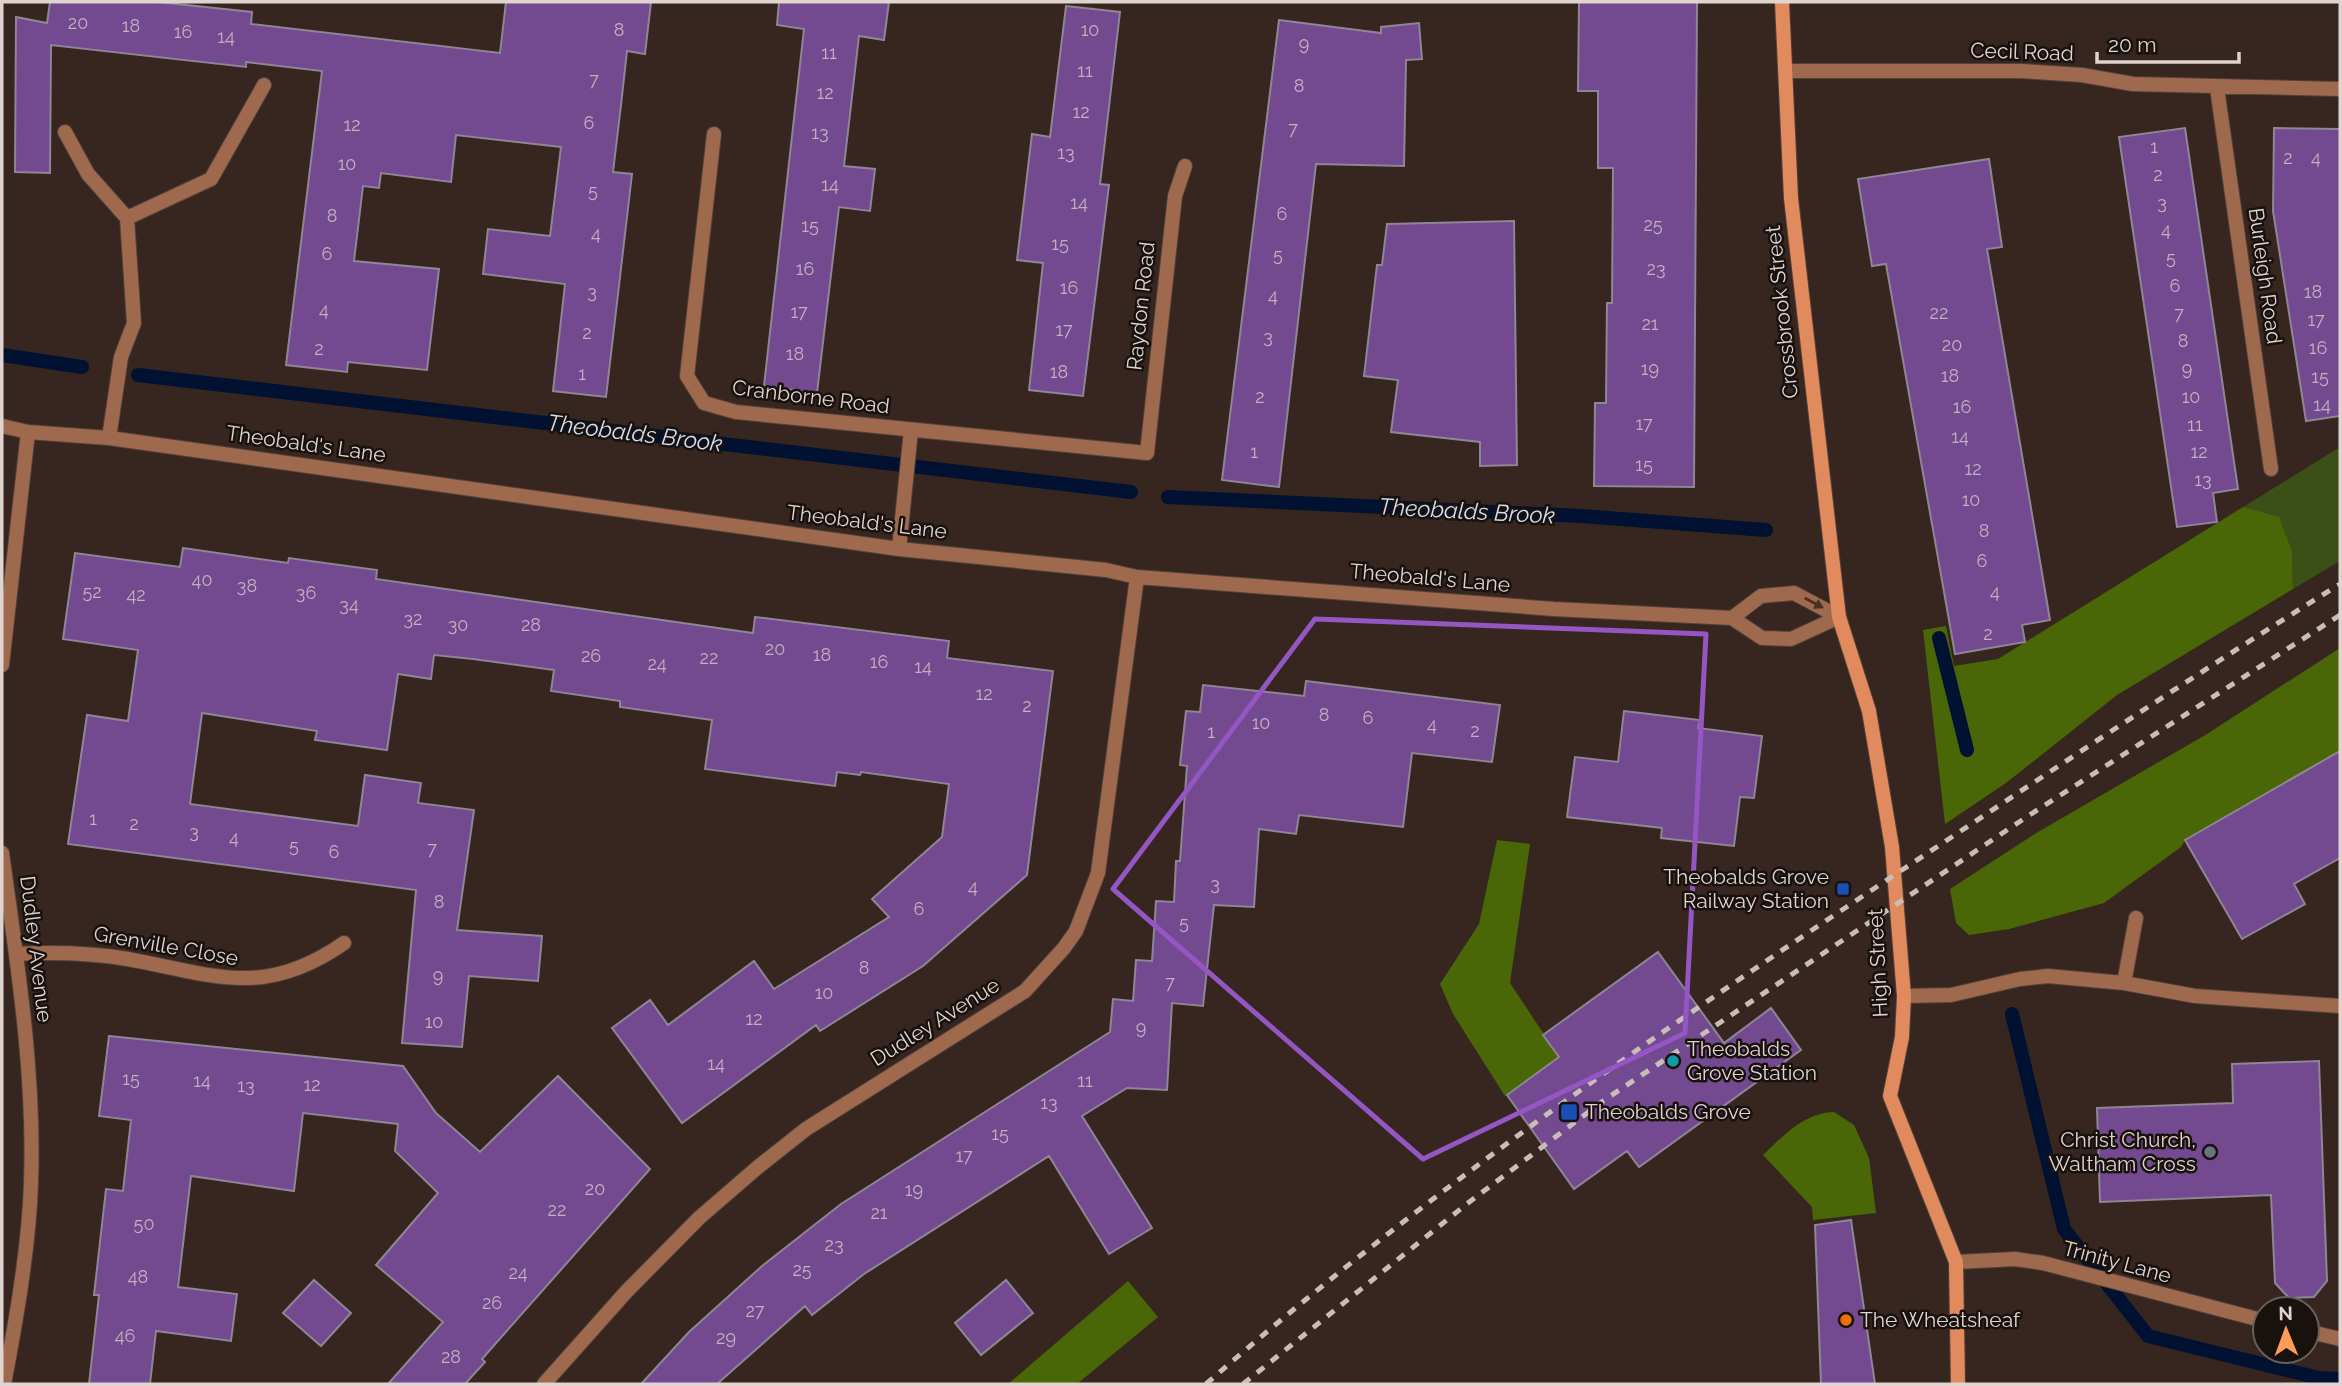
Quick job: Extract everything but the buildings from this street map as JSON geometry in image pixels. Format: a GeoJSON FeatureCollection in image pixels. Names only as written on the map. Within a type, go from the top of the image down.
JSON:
{"type":"FeatureCollection","features":[{"type":"Feature","properties":{"kind":"main road","name":"Crossbrook Street"},"geometry":{"type":"LineString","coordinates":[[1782,2],[1790,198],[1839,617]]}},
{"type":"Feature","properties":{"kind":"main road","name":"High Street"},"geometry":{"type":"LineString","coordinates":[[1839,617],[1876,741],[1892,847],[1904,996],[1902,1037],[1890,1096],[1956,1262],[1958,1384]]}},
{"type":"Feature","properties":{"kind":"street","name":"Cecil Road"},"geometry":{"type":"LineString","coordinates":[[1786,72],[2021,71],[2082,75],[2133,84],[2340,89]]}},
{"type":"Feature","properties":{"kind":"street"},"geometry":{"type":"LineString","coordinates":[[127,218],[211,179],[264,85]]}},
{"type":"Feature","properties":{"kind":"street","name":"Burleigh Road"},"geometry":{"type":"LineString","coordinates":[[2217,88],[2272,469]]}},
{"type":"Feature","properties":{"kind":"street"},"geometry":{"type":"LineString","coordinates":[[65,132],[88,174],[127,218],[134,323],[121,357],[109,438]]}},
{"type":"Feature","properties":{"kind":"street","name":"Cranborne Road"},"geometry":{"type":"LineString","coordinates":[[714,134],[687,376],[704,403],[736,412],[1147,453]]}},
{"type":"Feature","properties":{"kind":"street","name":"Raydon Road"},"geometry":{"type":"LineString","coordinates":[[1147,453],[1175,196],[1185,166]]}},
{"type":"Feature","properties":{"kind":"street","name":"Theobald's Lane"},"geometry":{"type":"LineString","coordinates":[[2,426],[28,432],[109,438],[899,549],[1106,570],[1137,577],[1554,609],[1732,618]]}},
{"type":"Feature","properties":{"kind":"street"},"geometry":{"type":"LineString","coordinates":[[899,549],[911,430]]}},
{"type":"Feature","properties":{"kind":"street"},"geometry":{"type":"LineString","coordinates":[[2,665],[28,432]]}},
{"type":"Feature","properties":{"kind":"street","name":"Dudley Avenue"},"geometry":{"type":"LineString","coordinates":[[544,1384],[644,1273],[699,1218],[758,1167],[806,1129],[1025,991],[1064,948],[1076,931],[1098,873],[1137,577]]}},
{"type":"Feature","properties":{"kind":"street"},"geometry":{"type":"LineString","coordinates":[[1794,593],[1839,617],[1791,639],[1762,638],[1732,618],[1761,596],[1794,593]]}},
{"type":"Feature","properties":{"kind":"street","name":"Dudley Avenue"},"geometry":{"type":"LineString","coordinates":[[2,853],[29,1080],[32,1186],[4,1384]]}},
{"type":"Feature","properties":{"kind":"street"},"geometry":{"type":"LineString","coordinates":[[2124,983],[2136,918]]}},
{"type":"Feature","properties":{"kind":"street","name":"Grenville Close"},"geometry":{"type":"LineString","coordinates":[[16,954],[89,953],[220,979],[246,981],[309,965],[344,943]]}},
{"type":"Feature","properties":{"kind":"street"},"geometry":{"type":"LineString","coordinates":[[1904,996],[1951,995],[2020,979],[2048,976],[2124,983],[2195,996],[2340,1006]]}},
{"type":"Feature","properties":{"kind":"street","name":"Trinity Lane"},"geometry":{"type":"LineString","coordinates":[[1956,1262],[2015,1259],[2251,1318]]}},
{"type":"Feature","properties":{"kind":"street"},"geometry":{"type":"LineString","coordinates":[[2321,1334],[2340,1339]]}},
{"type":"Feature","properties":{"kind":"highlighted area"},"geometry":{"type":"Polygon","coordinates":[[[1315,619],[1706,634],[1685,1033],[1423,1159],[1113,889],[1315,619]]]}},
{"type":"Feature","properties":{"kind":"green space"},"geometry":{"type":"Polygon","coordinates":[[[2340,447],[2340,561],[2293,589],[2292,551],[2279,518],[2243,507],[2340,447]]]}},
{"type":"Feature","properties":{"kind":"green space"},"geometry":{"type":"Polygon","coordinates":[[[2243,507],[2279,517],[2292,551],[2293,589],[2117,695],[2006,783],[1945,824],[1923,630],[1946,626],[1954,666],[1998,659],[2243,507]]]}},
{"type":"Feature","properties":{"kind":"green space"},"geometry":{"type":"Polygon","coordinates":[[[2340,648],[2340,751],[2185,840],[2181,847],[2104,903],[2009,929],[1969,935],[1956,923],[1950,889],[2038,832],[2207,734],[2340,648]]]}},
{"type":"Feature","properties":{"kind":"green space"},"geometry":{"type":"Polygon","coordinates":[[[1497,840],[1530,844],[1510,983],[1559,1057],[1505,1096],[1453,1014],[1440,984],[1479,924],[1497,840]]]}},
{"type":"Feature","properties":{"kind":"green space"},"geometry":{"type":"Polygon","coordinates":[[[1834,1112],[1854,1125],[1869,1158],[1876,1213],[1813,1220],[1812,1207],[1763,1155],[1804,1121],[1823,1113],[1834,1112]]]}},
{"type":"Feature","properties":{"kind":"green space"},"geometry":{"type":"Polygon","coordinates":[[[1128,1281],[1158,1317],[1077,1384],[1008,1384],[1128,1281]]]}},
{"type":"Feature","properties":{"kind":"waterway","name":"Theobalds Brook"},"geometry":{"type":"LineString","coordinates":[[2,355],[82,367]]}},
{"type":"Feature","properties":{"kind":"waterway","name":"Theobalds Brook"},"geometry":{"type":"LineString","coordinates":[[138,375],[1131,492]]}},
{"type":"Feature","properties":{"kind":"waterway","name":"Theobalds Brook"},"geometry":{"type":"LineString","coordinates":[[1168,497],[1581,516],[1766,530]]}},
{"type":"Feature","properties":{"kind":"waterway","name":"Theobalds Brook"},"geometry":{"type":"LineString","coordinates":[[1939,638],[1967,750]]}},
{"type":"Feature","properties":{"kind":"waterway","name":"Theobalds Brook"},"geometry":{"type":"LineString","coordinates":[[2012,1014],[2064,1229],[2148,1336],[2319,1378],[2340,1379]]}},
{"type":"Feature","properties":{"kind":"railway"},"geometry":{"type":"LineString","coordinates":[[1206,1384],[1372,1246],[1633,1053],[2065,762],[2340,584]]}},
{"type":"Feature","properties":{"kind":"railway"},"geometry":{"type":"LineString","coordinates":[[1243,1384],[1468,1203],[1603,1101],[2028,816],[2340,615]]}},
{"type":"Feature","properties":{"kind":"place","name":"Theobalds Grove Railway Station"},"geometry":{"type":"Point","coordinates":[1843,889]}},
{"type":"Feature","properties":{"kind":"place","name":"Theobalds Grove Station"},"geometry":{"type":"Point","coordinates":[1673,1061]}},
{"type":"Feature","properties":{"kind":"place","name":"Theobalds Grove"},"geometry":{"type":"Point","coordinates":[1569,1112]}},
{"type":"Feature","properties":{"kind":"place","name":"Christ Church, Waltham Cross"},"geometry":{"type":"Point","coordinates":[2210,1152]}},
{"type":"Feature","properties":{"kind":"place","name":"The Wheatsheaf"},"geometry":{"type":"Point","coordinates":[1846,1320]}}]}
